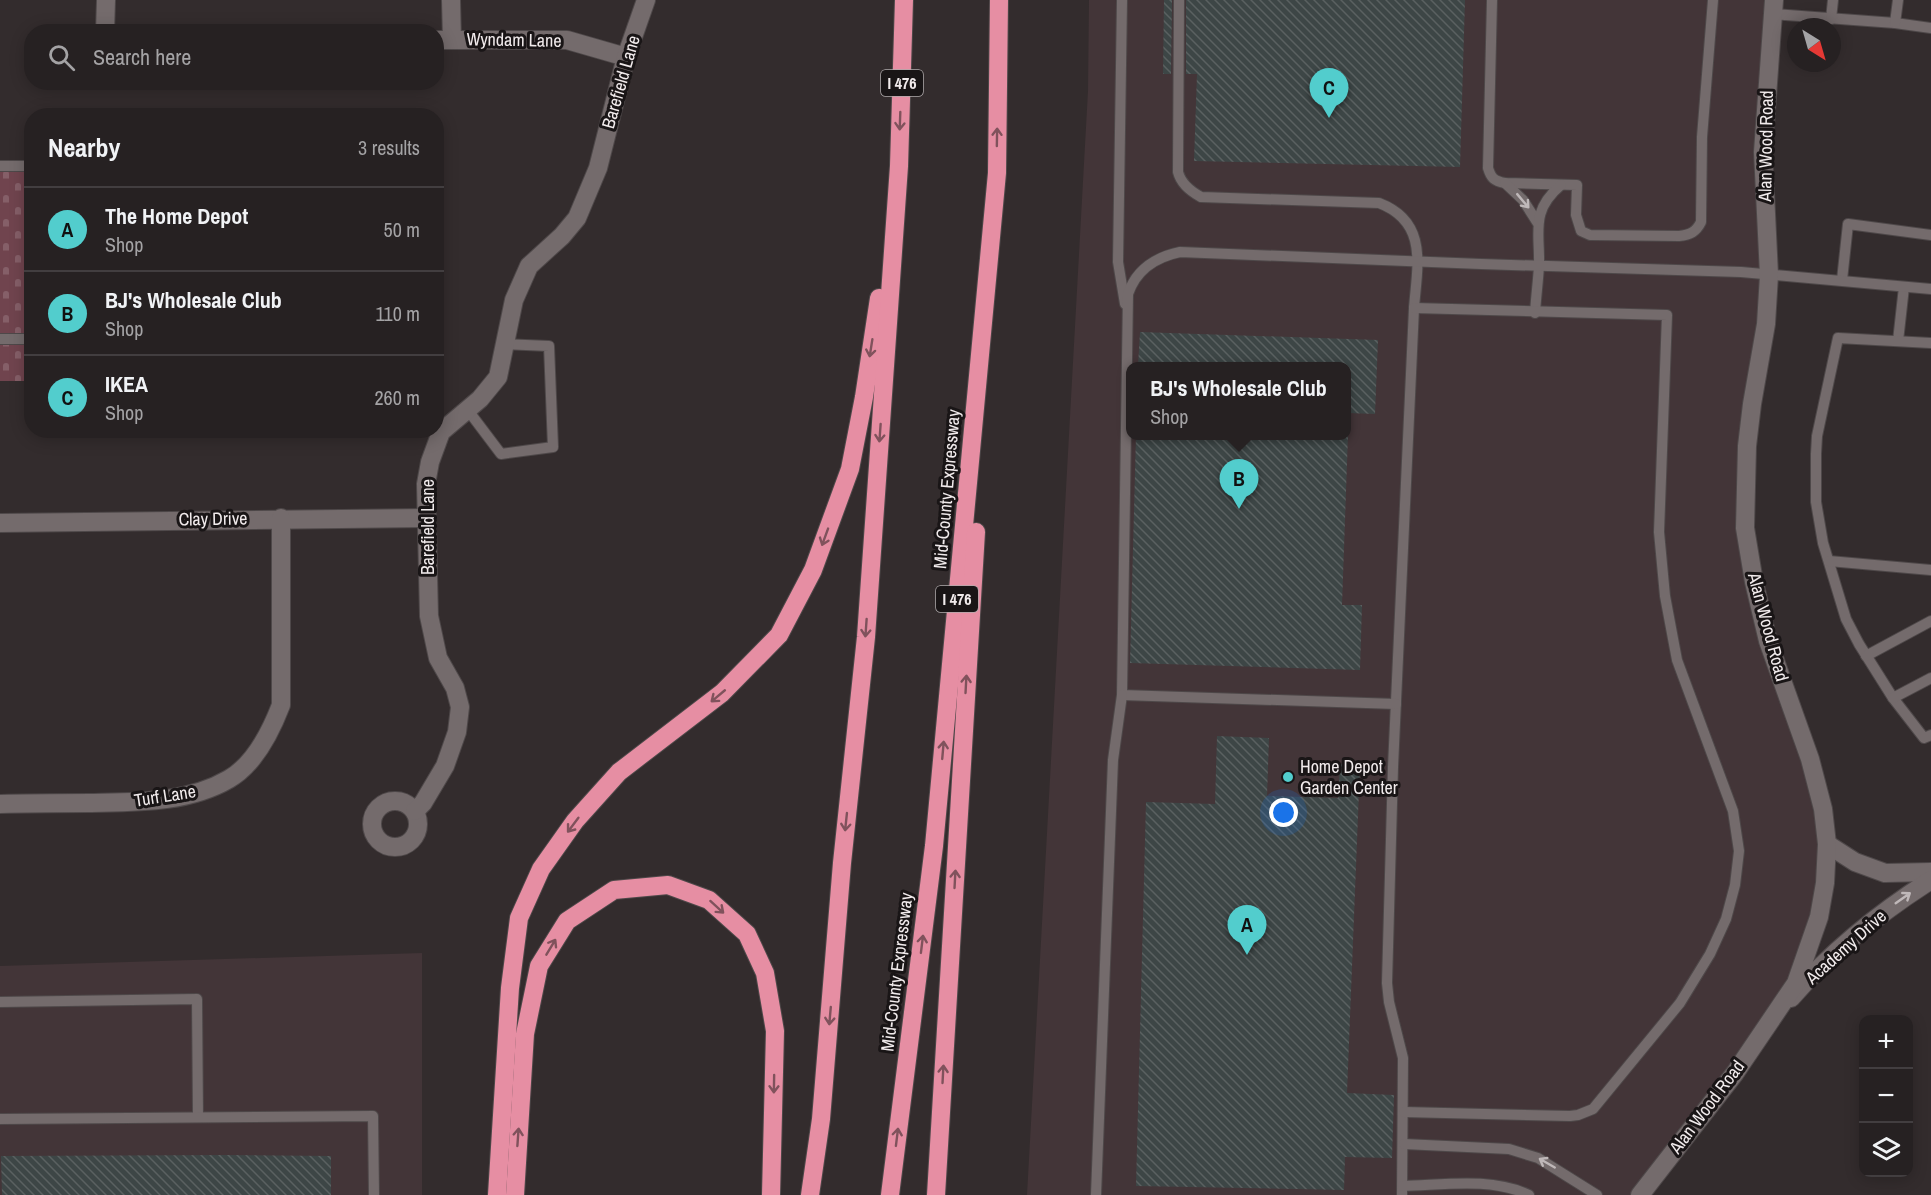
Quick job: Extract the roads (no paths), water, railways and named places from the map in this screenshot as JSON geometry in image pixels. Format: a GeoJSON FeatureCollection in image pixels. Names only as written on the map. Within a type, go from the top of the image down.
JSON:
{"type":"FeatureCollection","features":[{"type":"Feature","properties":{"kind":"highway","name":"I 476"},"geometry":{"type":"LineString","coordinates":[[810,1195],[821,1119],[842,863],[866,637],[899,166],[904,0]]}},
{"type":"Feature","properties":{"kind":"highway","name":"Mid-County Expressway"},"geometry":{"type":"LineString","coordinates":[[890,1195],[934,846],[997,173],[999,0]]}},
{"type":"Feature","properties":{"kind":"highway"},"geometry":{"type":"LineString","coordinates":[[497,1195],[510,988],[519,918],[542,869],[575,821],[619,772],[722,693],[779,635],[813,570],[850,469],[864,397],[899,166]]}},
{"type":"Feature","properties":{"kind":"highway"},"geometry":{"type":"LineString","coordinates":[[936,1195],[997,173]]}},
{"type":"Feature","properties":{"kind":"highway"},"geometry":{"type":"LineString","coordinates":[[515,1195],[525,1034],[539,966],[567,921],[614,890],[668,885],[709,900],[747,934],[765,973],[775,1031],[771,1195]]}},
{"type":"Feature","properties":{"kind":"street"},"geometry":{"type":"LineString","coordinates":[[105,24],[106,0]]}},
{"type":"Feature","properties":{"kind":"street"},"geometry":{"type":"LineString","coordinates":[[444,40],[451,0]]}},
{"type":"Feature","properties":{"kind":"street","name":"Barefield Lane"},"geometry":{"type":"LineString","coordinates":[[444,429],[480,399],[498,377],[514,300],[529,266],[562,236],[577,218],[594,178],[626,57],[646,0]]}},
{"type":"Feature","properties":{"kind":"street","name":"Alan Wood Road"},"geometry":{"type":"LineString","coordinates":[[1640,1195],[1735,1073],[1796,983],[1819,917],[1825,883],[1827,844],[1823,809],[1810,759],[1768,641],[1754,582],[1745,528],[1747,446],[1752,404],[1767,324],[1769,275],[1763,152],[1774,7]]}},
{"type":"Feature","properties":{"kind":"street","name":"Wyndam Lane"},"geometry":{"type":"LineString","coordinates":[[444,40],[567,40],[626,57]]}},
{"type":"Feature","properties":{"kind":"street","name":"Barefield Lane"},"geometry":{"type":"LineString","coordinates":[[415,811],[423,803],[445,766],[457,732],[460,707],[455,688],[438,658],[429,616],[426,484],[438,438]]}},
{"type":"Feature","properties":{"kind":"street","name":"Turf Lane"},"geometry":{"type":"LineString","coordinates":[[0,804],[152,802],[193,794],[231,778],[255,755],[270,732],[281,705],[281,518]]}},
{"type":"Feature","properties":{"kind":"street","name":"Clay Drive"},"geometry":{"type":"LineString","coordinates":[[0,523],[426,518]]}},
{"type":"Feature","properties":{"kind":"street"},"geometry":{"type":"LineString","coordinates":[[1827,844],[1855,862],[1885,873],[1931,872]]}},
{"type":"Feature","properties":{"kind":"street","name":"Academy Drive"},"geometry":{"type":"LineString","coordinates":[[1768,1024],[1808,978],[1837,950],[1876,918],[1931,880]]}},
{"type":"Feature","properties":{"kind":"lane"},"geometry":{"type":"LineString","coordinates":[[1122,0],[1118,262],[1127,316]]}},
{"type":"Feature","properties":{"kind":"lane"},"geometry":{"type":"LineString","coordinates":[[1179,0],[1178,172],[1184,185],[1201,197],[1379,203],[1395,211],[1405,221],[1417,242],[1418,261],[1396,704],[1387,983],[1389,1002],[1403,1058],[1403,1190],[1480,1185],[1504,1187],[1523,1194]]}},
{"type":"Feature","properties":{"kind":"lane"},"geometry":{"type":"LineString","coordinates":[[1492,0],[1488,168],[1491,177],[1497,182],[1505,183],[1577,186],[1578,223],[1581,231],[1590,235],[1680,236],[1692,234],[1701,222],[1701,137],[1713,0]]}},
{"type":"Feature","properties":{"kind":"lane"},"geometry":{"type":"LineString","coordinates":[[1831,18],[1833,0]]}},
{"type":"Feature","properties":{"kind":"lane"},"geometry":{"type":"LineString","coordinates":[[1895,23],[1898,0]]}},
{"type":"Feature","properties":{"kind":"lane"},"geometry":{"type":"LineString","coordinates":[[1774,7],[1826,18]]}},
{"type":"Feature","properties":{"kind":"lane"},"geometry":{"type":"LineString","coordinates":[[1841,20],[1931,28]]}},
{"type":"Feature","properties":{"kind":"lane"},"geometry":{"type":"LineString","coordinates":[[0,166],[24,166]]}},
{"type":"Feature","properties":{"kind":"lane"},"geometry":{"type":"LineString","coordinates":[[1505,183],[1524,200],[1538,222]]}},
{"type":"Feature","properties":{"kind":"lane"},"geometry":{"type":"LineString","coordinates":[[1535,313],[1539,265],[1538,222],[1550,194],[1561,185]]}},
{"type":"Feature","properties":{"kind":"lane"},"geometry":{"type":"LineString","coordinates":[[1842,280],[1848,224],[1931,235]]}},
{"type":"Feature","properties":{"kind":"lane"},"geometry":{"type":"LineString","coordinates":[[1126,362],[1128,294],[1132,281],[1139,273],[1162,258],[1180,252],[1742,272],[1931,289]]}},
{"type":"Feature","properties":{"kind":"lane"},"geometry":{"type":"LineString","coordinates":[[1898,341],[1904,287]]}},
{"type":"Feature","properties":{"kind":"lane"},"geometry":{"type":"LineString","coordinates":[[1404,1112],[1570,1116],[1593,1108],[1680,1003],[1702,968],[1726,919],[1737,875],[1739,850],[1736,825],[1684,682],[1674,648],[1665,596],[1659,532],[1667,315],[1414,308]]}},
{"type":"Feature","properties":{"kind":"lane"},"geometry":{"type":"LineString","coordinates":[[1931,343],[1838,338],[1817,436],[1816,454],[1816,502],[1822,543],[1846,619],[1893,698],[1924,738],[1931,735]]}},
{"type":"Feature","properties":{"kind":"lane"},"geometry":{"type":"LineString","coordinates":[[0,339],[24,339]]}},
{"type":"Feature","properties":{"kind":"lane"},"geometry":{"type":"LineString","coordinates":[[467,409],[501,454],[553,447],[549,346],[504,344]]}},
{"type":"Feature","properties":{"kind":"lane"},"geometry":{"type":"LineString","coordinates":[[1096,1195],[1113,760],[1122,695],[1126,392]]}},
{"type":"Feature","properties":{"kind":"lane"},"geometry":{"type":"LineString","coordinates":[[1829,561],[1931,570]]}},
{"type":"Feature","properties":{"kind":"lane"},"geometry":{"type":"LineString","coordinates":[[1866,656],[1931,621]]}},
{"type":"Feature","properties":{"kind":"lane"},"geometry":{"type":"LineString","coordinates":[[1893,698],[1931,678]]}},
{"type":"Feature","properties":{"kind":"lane"},"geometry":{"type":"LineString","coordinates":[[1122,695],[1396,704]]}},
{"type":"Feature","properties":{"kind":"lane"},"geometry":{"type":"LineString","coordinates":[[0,1002],[197,999],[198,1118]]}},
{"type":"Feature","properties":{"kind":"lane"},"geometry":{"type":"LineString","coordinates":[[0,1119],[373,1116],[374,1195]]}},
{"type":"Feature","properties":{"kind":"lane"},"geometry":{"type":"LineString","coordinates":[[1404,1144],[1509,1149],[1538,1158],[1596,1195]]}},
{"type":"Feature","properties":{"kind":"place","name":"IKEA"},"geometry":{"type":"Point","coordinates":[1329,118]}},
{"type":"Feature","properties":{"kind":"place","name":"BJ's Wholesale Club"},"geometry":{"type":"Point","coordinates":[1239,509]}},
{"type":"Feature","properties":{"kind":"place","name":"Home Depot Garden Center"},"geometry":{"type":"Point","coordinates":[1288,777]}},
{"type":"Feature","properties":{"kind":"place","name":"The Home Depot"},"geometry":{"type":"Point","coordinates":[1247,955]}}]}
